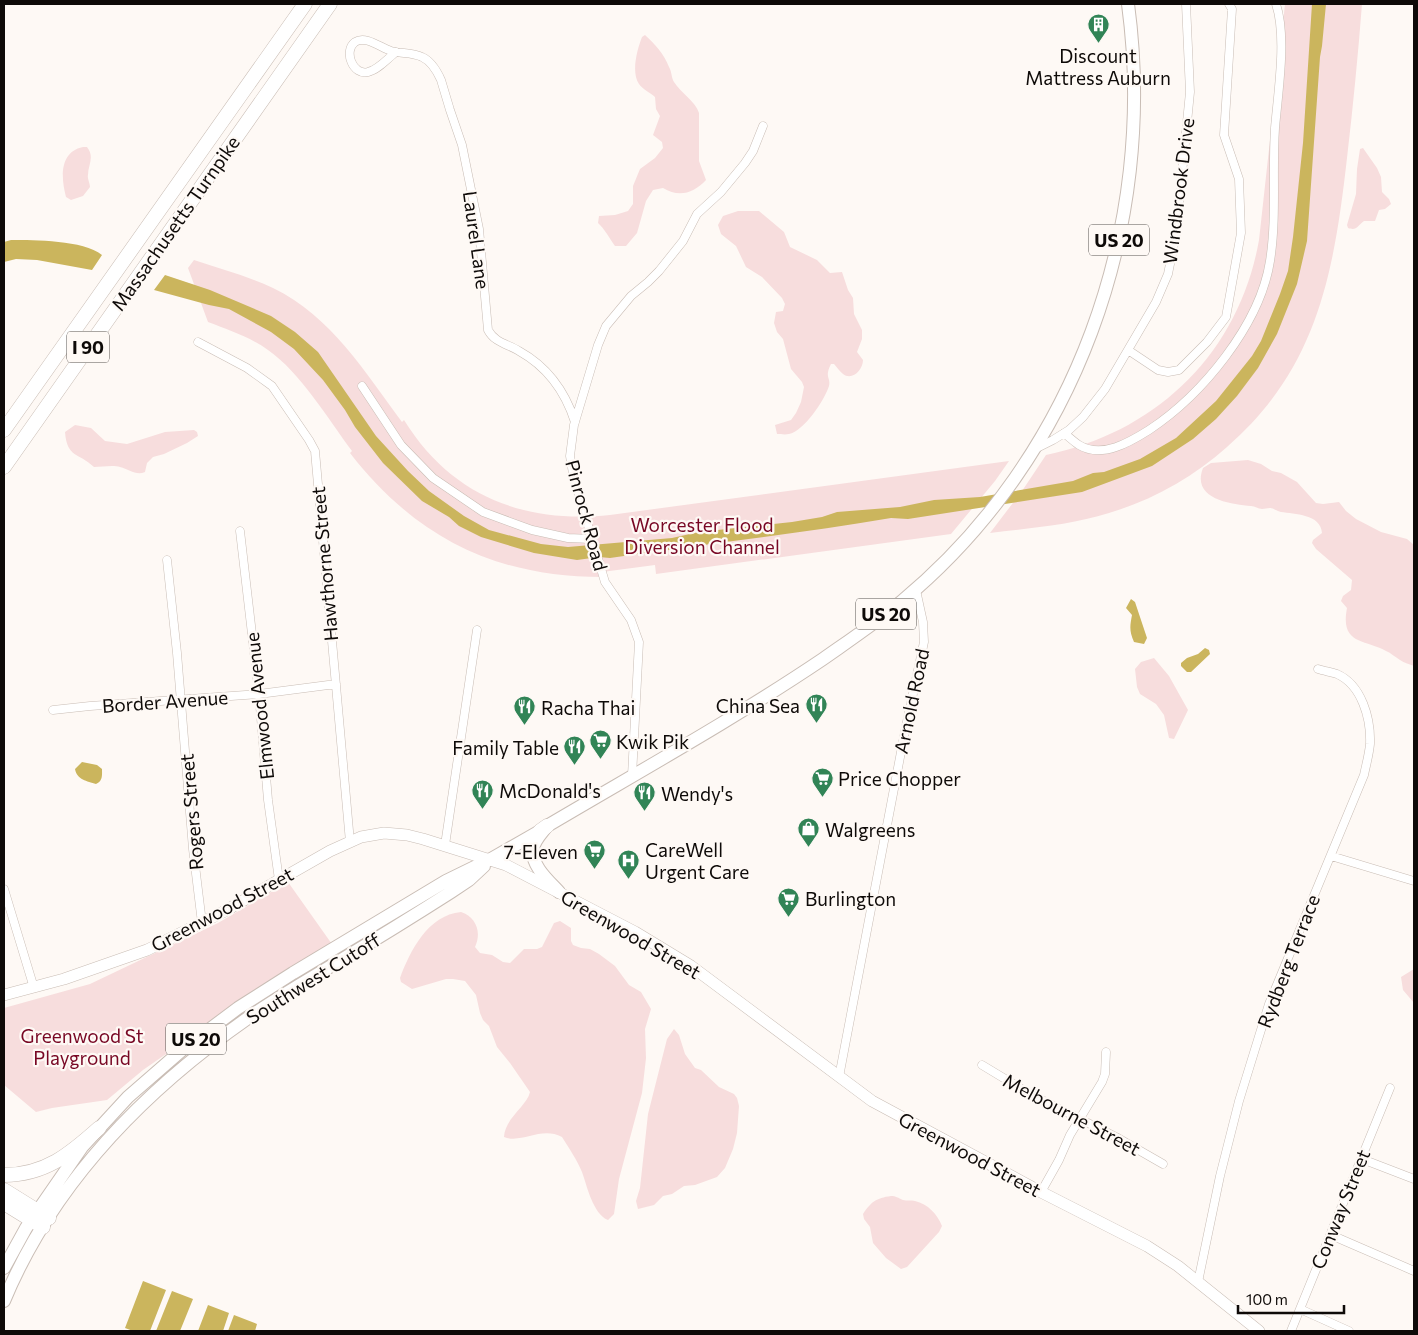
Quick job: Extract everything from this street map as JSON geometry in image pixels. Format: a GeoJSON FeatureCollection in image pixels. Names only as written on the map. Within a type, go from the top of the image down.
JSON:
{"type":"FeatureCollection","features":[{"type":"Feature","properties":{"kind":"highway","name":"Massachusetts Turnpike"},"geometry":{"type":"LineString","coordinates":[[4,430],[305,4]]}},
{"type":"Feature","properties":{"kind":"highway","name":"Massachusetts Turnpike"},"geometry":{"type":"LineString","coordinates":[[4,467],[330,4]]}},
{"type":"Feature","properties":{"kind":"highway"},"geometry":{"type":"LineString","coordinates":[[4,1175],[31,1172],[48,1166],[74,1151],[99,1128]]}},
{"type":"Feature","properties":{"kind":"highway"},"geometry":{"type":"LineString","coordinates":[[4,1190],[40,1219]]}},
{"type":"Feature","properties":{"kind":"highway"},"geometry":{"type":"LineString","coordinates":[[4,1203],[40,1219]]}},
{"type":"Feature","properties":{"kind":"main road","name":"US 20"},"geometry":{"type":"LineString","coordinates":[[916,590],[947,560],[989,514],[1032,454],[1063,397],[1090,338],[1107,289],[1122,230],[1130,172],[1135,110],[1134,67],[1128,4]]}},
{"type":"Feature","properties":{"kind":"main road","name":"Southwest Cutoff"},"geometry":{"type":"LineString","coordinates":[[4,1301],[40,1219],[64,1171],[99,1128],[156,1072],[238,1008],[292,973],[446,881],[491,860],[752,706],[864,630],[916,590]]}},
{"type":"Feature","properties":{"kind":"main road"},"geometry":{"type":"LineString","coordinates":[[544,828],[536,840],[533,849],[534,857],[538,867],[559,892]]}},
{"type":"Feature","properties":{"kind":"main road","name":"Greenwood Street"},"geometry":{"type":"LineString","coordinates":[[4,995],[64,979],[147,950],[202,923],[350,842],[369,835],[391,833],[407,835],[445,845],[506,865],[678,957],[839,1077],[884,1108],[1147,1246],[1198,1282],[1259,1331]]}},
{"type":"Feature","properties":{"kind":"main road","name":"Southwest Cutoff"},"geometry":{"type":"LineString","coordinates":[[4,1268],[40,1219],[72,1184],[109,1138],[152,1095],[191,1061],[281,996],[469,880],[491,860]]}},
{"type":"Feature","properties":{"kind":"street","name":"Windbrook Drive"},"geometry":{"type":"LineString","coordinates":[[1032,454],[1064,433],[1083,417],[1105,389],[1162,288],[1174,254],[1190,92],[1186,4]]}},
{"type":"Feature","properties":{"kind":"street"},"geometry":{"type":"LineString","coordinates":[[1128,350],[1158,370],[1168,372],[1179,370],[1207,342],[1226,317],[1241,233],[1239,180],[1224,135],[1232,9],[1229,4]]}},
{"type":"Feature","properties":{"kind":"street"},"geometry":{"type":"LineString","coordinates":[[1064,433],[1082,447],[1108,449],[1132,441],[1164,420],[1178,409],[1220,364],[1237,340],[1259,298],[1268,272],[1273,240],[1274,140],[1281,39],[1280,21],[1276,4]]}},
{"type":"Feature","properties":{"kind":"street","name":"Laurel Lane"},"geometry":{"type":"LineString","coordinates":[[396,52],[377,68],[369,72],[362,72],[356,69],[350,58],[353,45],[360,41],[368,41],[396,52],[422,56],[433,66],[441,80],[462,146],[478,229],[488,330],[495,340],[524,354],[554,378],[567,399],[575,422]]}},
{"type":"Feature","properties":{"kind":"street","name":"Pinrock Road"},"geometry":{"type":"LineString","coordinates":[[632,776],[639,642],[631,620],[605,582],[592,540],[570,463],[575,422],[598,345],[606,326],[631,296],[659,271],[683,241],[697,214],[721,192],[744,163],[753,150],[763,126]]}},
{"type":"Feature","properties":{"kind":"street","name":"Hawthorne Street"},"geometry":{"type":"LineString","coordinates":[[198,342],[247,368],[272,386],[314,448],[317,462],[316,475],[350,842]]}},
{"type":"Feature","properties":{"kind":"street"},"geometry":{"type":"LineString","coordinates":[[362,386],[401,445],[433,478],[483,512],[532,530],[568,538],[592,540]]}},
{"type":"Feature","properties":{"kind":"street","name":"Elmwood Avenue"},"geometry":{"type":"LineString","coordinates":[[240,531],[259,694],[268,800],[279,880]]}},
{"type":"Feature","properties":{"kind":"street","name":"Rogers Street"},"geometry":{"type":"LineString","coordinates":[[167,560],[193,849],[202,923]]}},
{"type":"Feature","properties":{"kind":"street","name":"Arnold Road"},"geometry":{"type":"LineString","coordinates":[[839,1077],[904,731],[924,642],[923,622],[916,590]]}},
{"type":"Feature","properties":{"kind":"street"},"geometry":{"type":"LineString","coordinates":[[445,845],[477,630]]}},
{"type":"Feature","properties":{"kind":"street","name":"Rydberg Terrace"},"geometry":{"type":"LineString","coordinates":[[1198,1282],[1220,1176],[1269,1004],[1364,775],[1370,744],[1368,718],[1361,700],[1350,683],[1336,674],[1318,669]]}},
{"type":"Feature","properties":{"kind":"street","name":"Border Avenue"},"geometry":{"type":"LineString","coordinates":[[53,710],[259,694],[336,684]]}},
{"type":"Feature","properties":{"kind":"street"},"geometry":{"type":"LineString","coordinates":[[1331,856],[1414,881]]}},
{"type":"Feature","properties":{"kind":"street"},"geometry":{"type":"LineString","coordinates":[[4,889],[34,988]]}},
{"type":"Feature","properties":{"kind":"street"},"geometry":{"type":"LineString","coordinates":[[1041,1192],[1059,1160],[1070,1135],[1102,1082],[1105,1074],[1106,1052]]}},
{"type":"Feature","properties":{"kind":"street","name":"Melbourne Street"},"geometry":{"type":"LineString","coordinates":[[982,1065],[1030,1094],[1116,1136],[1163,1164]]}},
{"type":"Feature","properties":{"kind":"street","name":"Conway Street"},"geometry":{"type":"LineString","coordinates":[[1291,1331],[1390,1088]]}},
{"type":"Feature","properties":{"kind":"street"},"geometry":{"type":"LineString","coordinates":[[1362,1159],[1414,1179]]}},
{"type":"Feature","properties":{"kind":"street"},"geometry":{"type":"LineString","coordinates":[[1331,1235],[1414,1271]]}},
{"type":"Feature","properties":{"kind":"street"},"geometry":{"type":"LineString","coordinates":[[1300,1309],[1349,1331]]}},
{"type":"Feature","properties":{"kind":"green space"},"geometry":{"type":"Polygon","coordinates":[[[1285,4],[1362,4],[1349,139],[1336,240],[1316,316],[1302,351],[1282,385],[1258,417],[1227,447],[1186,478],[1157,494],[1125,508],[1095,517],[1050,526],[990,533],[1046,455],[1086,444],[1123,428],[1157,407],[1187,381],[1212,352],[1233,318],[1249,281],[1259,240],[1285,4]]]}},
{"type":"Feature","properties":{"kind":"green space"},"geometry":{"type":"Polygon","coordinates":[[[645,35],[665,58],[674,82],[692,101],[699,113],[699,161],[706,180],[686,193],[675,193],[663,188],[653,190],[646,201],[637,233],[626,246],[615,246],[598,223],[599,216],[615,215],[628,211],[633,204],[633,186],[640,169],[655,158],[663,148],[662,142],[653,135],[660,116],[656,109],[655,97],[640,86],[635,73],[638,48],[642,37],[645,35]]]}},
{"type":"Feature","properties":{"kind":"green space"},"geometry":{"type":"Polygon","coordinates":[[[83,147],[87,147],[91,154],[88,176],[90,187],[83,196],[71,200],[66,197],[64,190],[64,167],[70,154],[83,147]]]}},
{"type":"Feature","properties":{"kind":"green space"},"geometry":{"type":"Polygon","coordinates":[[[1363,148],[1377,168],[1381,177],[1382,192],[1391,204],[1385,209],[1379,210],[1375,221],[1364,221],[1357,228],[1351,229],[1347,225],[1356,194],[1360,149],[1363,148]]]}},
{"type":"Feature","properties":{"kind":"green space"},"geometry":{"type":"Polygon","coordinates":[[[738,211],[759,211],[784,232],[790,247],[817,260],[830,273],[842,272],[853,298],[854,314],[862,330],[862,339],[857,352],[863,360],[863,364],[859,371],[853,375],[846,376],[834,364],[831,364],[828,372],[829,386],[823,399],[807,421],[795,432],[789,434],[777,434],[775,425],[791,420],[801,402],[804,387],[791,369],[783,339],[777,332],[774,323],[776,312],[783,311],[785,304],[782,298],[762,277],[746,267],[736,246],[721,234],[718,225],[723,216],[738,211]]]}},
{"type":"Feature","properties":{"kind":"green space","name":"Worcester Flood Diversion Channel"},"geometry":{"type":"Polygon","coordinates":[[[194,260],[244,276],[273,288],[294,300],[330,330],[360,365],[402,422],[404,420],[423,446],[444,468],[467,486],[492,499],[519,509],[548,515],[578,517],[610,515],[1009,461],[951,534],[656,574],[655,565],[602,572],[602,577],[563,575],[527,570],[493,560],[461,547],[431,530],[402,508],[375,483],[350,453],[352,451],[303,383],[280,359],[254,341],[208,322],[188,268],[194,260]]]}},
{"type":"Feature","properties":{"kind":"green space"},"geometry":{"type":"Polygon","coordinates":[[[75,425],[91,428],[105,441],[127,444],[165,432],[194,430],[198,436],[164,454],[153,457],[147,463],[145,472],[136,473],[117,466],[94,467],[74,454],[68,446],[65,432],[75,425]]]}},
{"type":"Feature","properties":{"kind":"green space"},"geometry":{"type":"Polygon","coordinates":[[[1248,460],[1261,464],[1297,482],[1316,503],[1339,502],[1356,519],[1381,532],[1407,539],[1414,545],[1414,666],[1350,635],[1346,620],[1347,608],[1341,601],[1343,596],[1351,590],[1352,580],[1316,549],[1312,543],[1322,533],[1317,522],[1306,516],[1281,512],[1271,508],[1261,509],[1223,501],[1207,493],[1202,487],[1203,468],[1211,463],[1248,460]]]}},
{"type":"Feature","properties":{"kind":"green space"},"geometry":{"type":"Polygon","coordinates":[[[1154,658],[1169,676],[1188,710],[1174,739],[1169,738],[1164,715],[1156,704],[1140,694],[1137,687],[1135,669],[1141,662],[1154,658]]]}},
{"type":"Feature","properties":{"kind":"green space","name":"Greenwood St Playground"},"geometry":{"type":"Polygon","coordinates":[[[288,882],[334,947],[264,986],[143,1070],[107,1100],[36,1112],[4,1085],[4,1008],[90,984],[218,923],[288,882]]]}},
{"type":"Feature","properties":{"kind":"green space"},"geometry":{"type":"Polygon","coordinates":[[[461,912],[471,917],[474,921],[478,931],[475,947],[480,953],[492,955],[503,962],[510,963],[524,949],[542,947],[554,923],[560,921],[571,928],[571,941],[573,945],[590,949],[615,966],[629,985],[641,992],[651,1009],[645,1029],[646,1058],[642,1093],[619,1179],[614,1214],[608,1220],[594,1206],[582,1172],[562,1137],[547,1133],[511,1139],[504,1137],[508,1124],[525,1102],[530,1092],[497,1047],[489,1026],[483,1020],[480,1013],[476,995],[465,981],[446,979],[412,989],[401,982],[400,978],[409,957],[422,936],[439,920],[461,912]]]}},
{"type":"Feature","properties":{"kind":"green space"},"geometry":{"type":"Polygon","coordinates":[[[1414,969],[1414,1003],[1403,990],[1401,977],[1414,969]]]}},
{"type":"Feature","properties":{"kind":"green space"},"geometry":{"type":"Polygon","coordinates":[[[674,1029],[679,1035],[685,1054],[695,1068],[701,1070],[719,1087],[734,1094],[737,1098],[739,1106],[737,1133],[725,1168],[717,1177],[695,1185],[684,1186],[672,1194],[663,1196],[654,1205],[638,1209],[636,1201],[640,1188],[648,1114],[667,1039],[674,1029]]]}},
{"type":"Feature","properties":{"kind":"green space"},"geometry":{"type":"Polygon","coordinates":[[[891,1196],[924,1204],[938,1217],[942,1226],[939,1232],[907,1267],[901,1269],[886,1258],[873,1243],[870,1227],[863,1214],[874,1201],[891,1196]]]}},
{"type":"Feature","properties":{"kind":"shaded area"},"geometry":{"type":"Polygon","coordinates":[[[1312,4],[1326,4],[1320,57],[1307,241],[1297,284],[1277,334],[1258,368],[1237,396],[1216,419],[1193,439],[1152,466],[1082,492],[908,519],[891,518],[610,558],[599,557],[577,560],[534,553],[481,537],[459,526],[449,517],[422,501],[383,463],[355,427],[323,380],[294,349],[271,332],[229,309],[154,290],[165,275],[210,290],[271,316],[295,332],[318,352],[376,436],[429,491],[464,516],[489,530],[541,544],[568,547],[672,538],[699,532],[792,522],[822,517],[837,512],[900,507],[934,500],[980,497],[1073,481],[1140,459],[1176,438],[1216,401],[1252,356],[1261,341],[1288,271],[1303,143],[1312,4]]]}},
{"type":"Feature","properties":{"kind":"shaded area"},"geometry":{"type":"Polygon","coordinates":[[[11,240],[71,244],[83,246],[102,255],[92,270],[37,260],[16,259],[4,262],[4,242],[11,240]]]}},
{"type":"Feature","properties":{"kind":"shaded area"},"geometry":{"type":"Polygon","coordinates":[[[1131,599],[1135,602],[1147,638],[1144,644],[1134,642],[1131,635],[1132,615],[1126,608],[1131,599]]]}},
{"type":"Feature","properties":{"kind":"shaded area"},"geometry":{"type":"Polygon","coordinates":[[[1205,648],[1209,650],[1210,654],[1191,672],[1187,672],[1181,666],[1181,663],[1187,658],[1198,654],[1205,648]]]}},
{"type":"Feature","properties":{"kind":"shaded area"},"geometry":{"type":"Polygon","coordinates":[[[82,762],[97,765],[102,769],[102,778],[98,783],[86,781],[78,776],[75,769],[82,762]]]}},
{"type":"Feature","properties":{"kind":"shaded area"},"geometry":{"type":"Polygon","coordinates":[[[143,1281],[166,1290],[150,1331],[133,1331],[125,1328],[143,1281]]]}},
{"type":"Feature","properties":{"kind":"shaded area"},"geometry":{"type":"Polygon","coordinates":[[[172,1291],[193,1299],[180,1331],[156,1331],[172,1291]]]}},
{"type":"Feature","properties":{"kind":"shaded area"},"geometry":{"type":"Polygon","coordinates":[[[208,1305],[229,1313],[223,1331],[198,1331],[208,1305]]]}},
{"type":"Feature","properties":{"kind":"shaded area"},"geometry":{"type":"Polygon","coordinates":[[[234,1315],[257,1324],[255,1331],[228,1331],[234,1315]]]}},
{"type":"Feature","properties":{"kind":"place","name":"Discount Mattress Auburn"},"geometry":{"type":"Point","coordinates":[1098,43]}},
{"type":"Feature","properties":{"kind":"place","name":"China Sea"},"geometry":{"type":"Point","coordinates":[816,724]}},
{"type":"Feature","properties":{"kind":"place","name":"Racha Thai"},"geometry":{"type":"Point","coordinates":[525,726]}},
{"type":"Feature","properties":{"kind":"place","name":"Kwik Pik"},"geometry":{"type":"Point","coordinates":[600,760]}},
{"type":"Feature","properties":{"kind":"place","name":"Family Table"},"geometry":{"type":"Point","coordinates":[575,766]}},
{"type":"Feature","properties":{"kind":"place","name":"Price Chopper"},"geometry":{"type":"Point","coordinates":[822,797]}},
{"type":"Feature","properties":{"kind":"place","name":"McDonald's"},"geometry":{"type":"Point","coordinates":[483,809]}},
{"type":"Feature","properties":{"kind":"place","name":"Wendy's"},"geometry":{"type":"Point","coordinates":[645,812]}},
{"type":"Feature","properties":{"kind":"place","name":"Walgreens"},"geometry":{"type":"Point","coordinates":[809,848]}},
{"type":"Feature","properties":{"kind":"place","name":"7-Eleven"},"geometry":{"type":"Point","coordinates":[594,870]}},
{"type":"Feature","properties":{"kind":"place","name":"CareWell Urgent Care"},"geometry":{"type":"Point","coordinates":[629,879]}},
{"type":"Feature","properties":{"kind":"place","name":"Burlington"},"geometry":{"type":"Point","coordinates":[789,917]}}]}
